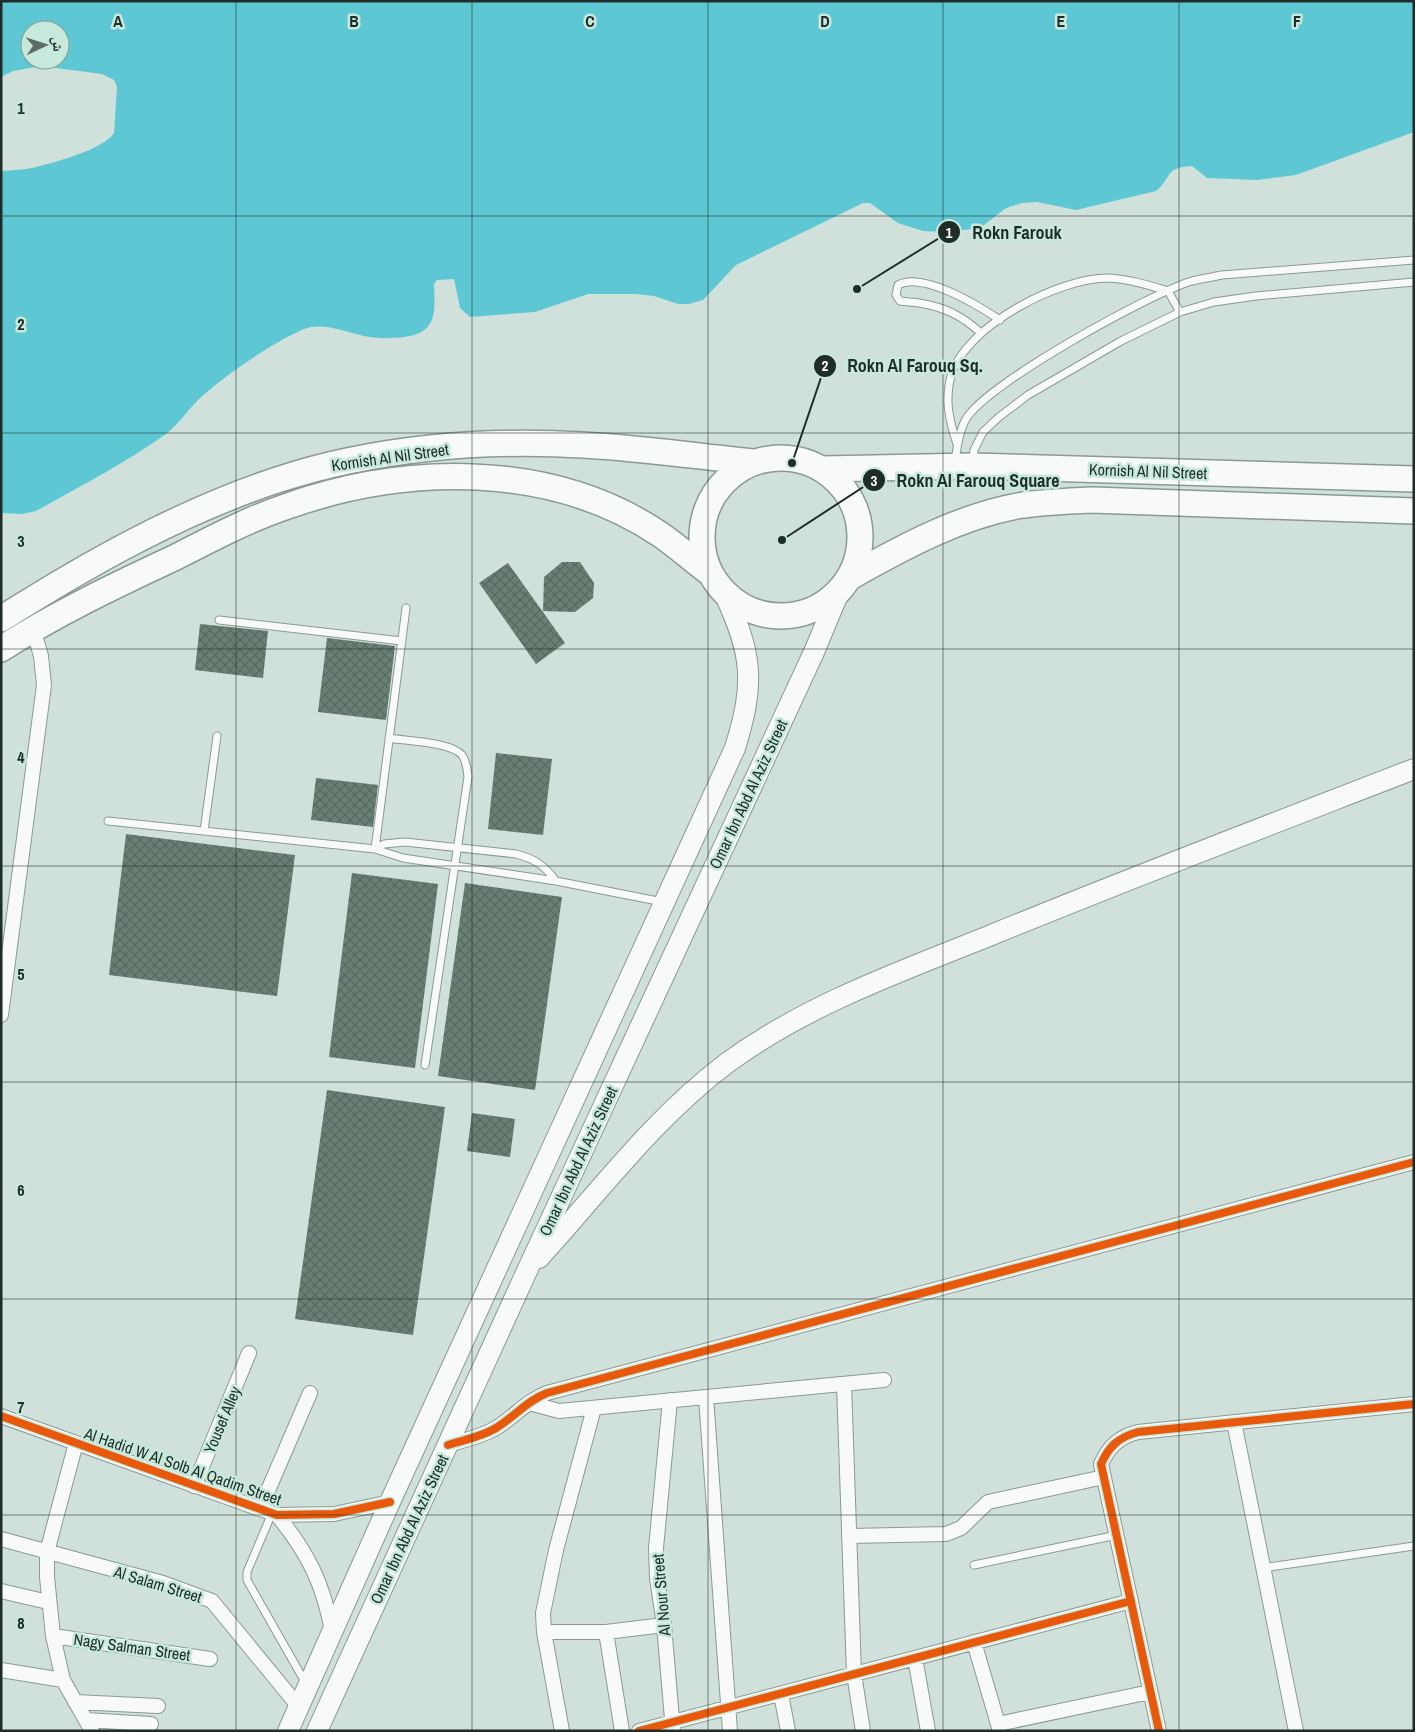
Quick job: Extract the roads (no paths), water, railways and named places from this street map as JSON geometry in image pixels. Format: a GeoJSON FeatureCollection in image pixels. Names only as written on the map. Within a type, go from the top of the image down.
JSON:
{"type":"FeatureCollection","features":[{"type":"Feature","properties":{"kind":"highway","name":"Kornish Al Nil Street"},"geometry":{"type":"LineString","coordinates":[[1,619],[149,533],[238,494],[278,480],[360,459],[402,452],[492,444],[583,445],[753,462]]}},
{"type":"Feature","properties":{"kind":"highway"},"geometry":{"type":"LineString","coordinates":[[776,457],[801,460],[823,469],[843,488],[851,499],[858,518],[861,538],[859,552],[844,585],[822,605],[810,611],[782,617],[761,614],[741,606],[717,583],[702,541],[702,524],[707,508],[725,480],[753,462],[776,457]]}},
{"type":"Feature","properties":{"kind":"highway","name":"Kornish Al Nil Street"},"geometry":{"type":"LineString","coordinates":[[823,469],[961,459],[1414,479]]}},
{"type":"Feature","properties":{"kind":"highway","name":"Kornish Al Nil Street"},"geometry":{"type":"LineString","coordinates":[[1,649],[33,628],[80,603],[283,507],[348,488],[381,482],[431,477],[482,476],[544,485],[604,505],[660,534],[717,583]]}},
{"type":"Feature","properties":{"kind":"highway","name":"Kornish Al Nil Street"},"geometry":{"type":"LineString","coordinates":[[844,585],[892,553],[972,520],[1022,506],[1050,502],[1092,500],[1414,511]]}},
{"type":"Feature","properties":{"kind":"main road","name":"Omar Ibn Abd Al Aziz Street"},"geometry":{"type":"LineString","coordinates":[[288,1731],[390,1502],[735,748],[747,709],[749,669],[743,637],[717,583]]}},
{"type":"Feature","properties":{"kind":"main road","name":"Omar Ibn Abd Al Aziz Street"},"geometry":{"type":"LineString","coordinates":[[317,1731],[844,585]]}},
{"type":"Feature","properties":{"kind":"main road"},"geometry":{"type":"LineString","coordinates":[[526,1273],[626,1158],[674,1108],[727,1063],[786,1024],[864,987],[1040,914],[1414,769]]}},
{"type":"Feature","properties":{"kind":"street"},"geometry":{"type":"LineString","coordinates":[[1,1015],[44,685],[40,656],[33,628]]}},
{"type":"Feature","properties":{"kind":"street"},"geometry":{"type":"LineString","coordinates":[[448,1445],[482,1435],[495,1428],[538,1396],[557,1390],[1414,1162]]}},
{"type":"Feature","properties":{"kind":"street","name":"Yousef Alley"},"geometry":{"type":"LineString","coordinates":[[194,1486],[250,1354]]}},
{"type":"Feature","properties":{"kind":"street"},"geometry":{"type":"LineString","coordinates":[[529,1403],[559,1411],[884,1380]]}},
{"type":"Feature","properties":{"kind":"street"},"geometry":{"type":"LineString","coordinates":[[844,1384],[854,1674],[863,1731]]}},
{"type":"Feature","properties":{"kind":"street"},"geometry":{"type":"LineString","coordinates":[[270,1513],[310,1393]]}},
{"type":"Feature","properties":{"kind":"street"},"geometry":{"type":"LineString","coordinates":[[706,1397],[730,1731]]}},
{"type":"Feature","properties":{"kind":"street","name":"Al Nour Street"},"geometry":{"type":"LineString","coordinates":[[670,1400],[656,1548],[657,1578],[664,1625],[672,1726]]}},
{"type":"Feature","properties":{"kind":"street"},"geometry":{"type":"LineString","coordinates":[[1159,1731],[1101,1464],[1107,1452],[1115,1442],[1126,1435],[1138,1432],[1414,1404]]}},
{"type":"Feature","properties":{"kind":"street"},"geometry":{"type":"LineString","coordinates":[[562,1731],[544,1632],[546,1592],[594,1408]]}},
{"type":"Feature","properties":{"kind":"street","name":"Al Hadid W Al Solb Al Qadim Street"},"geometry":{"type":"LineString","coordinates":[[1,1416],[270,1513],[334,1514],[390,1502]]}},
{"type":"Feature","properties":{"kind":"street"},"geometry":{"type":"LineString","coordinates":[[1234,1422],[1296,1731]]}},
{"type":"Feature","properties":{"kind":"street"},"geometry":{"type":"LineString","coordinates":[[76,1443],[47,1552],[48,1602],[53,1636],[63,1680],[89,1725],[150,1724]]}},
{"type":"Feature","properties":{"kind":"street"},"geometry":{"type":"LineString","coordinates":[[849,1536],[946,1534],[961,1528],[988,1502],[1104,1477]]}},
{"type":"Feature","properties":{"kind":"street","name":"Al Hadid W Al Solb Al Qadim Street"},"geometry":{"type":"LineString","coordinates":[[270,1513],[298,1540],[314,1569],[326,1599],[332,1632]]}},
{"type":"Feature","properties":{"kind":"street","name":"Al Salam Street"},"geometry":{"type":"LineString","coordinates":[[1,1539],[163,1583],[212,1601],[299,1707]]}},
{"type":"Feature","properties":{"kind":"street"},"geometry":{"type":"LineString","coordinates":[[1,1591],[48,1602]]}},
{"type":"Feature","properties":{"kind":"street"},"geometry":{"type":"LineString","coordinates":[[639,1731],[672,1726],[729,1708],[1131,1601]]}},
{"type":"Feature","properties":{"kind":"street"},"geometry":{"type":"LineString","coordinates":[[544,1632],[606,1632],[664,1625]]}},
{"type":"Feature","properties":{"kind":"street"},"geometry":{"type":"LineString","coordinates":[[606,1632],[622,1731]]}},
{"type":"Feature","properties":{"kind":"street","name":"Nagy Salman Street"},"geometry":{"type":"LineString","coordinates":[[53,1636],[210,1659]]}},
{"type":"Feature","properties":{"kind":"street"},"geometry":{"type":"LineString","coordinates":[[974,1642],[999,1727],[1150,1692]]}},
{"type":"Feature","properties":{"kind":"street"},"geometry":{"type":"LineString","coordinates":[[915,1658],[928,1731]]}},
{"type":"Feature","properties":{"kind":"street"},"geometry":{"type":"LineString","coordinates":[[1,1670],[63,1680]]}},
{"type":"Feature","properties":{"kind":"street"},"geometry":{"type":"LineString","coordinates":[[781,1694],[788,1731]]}},
{"type":"Feature","properties":{"kind":"street"},"geometry":{"type":"LineString","coordinates":[[75,1702],[158,1706]]}},
{"type":"Feature","properties":{"kind":"lane"},"geometry":{"type":"LineString","coordinates":[[961,459],[966,418],[985,398],[1017,375],[1140,304],[1168,291],[1191,281],[1222,275],[1414,260]]}},
{"type":"Feature","properties":{"kind":"lane"},"geometry":{"type":"LineString","coordinates":[[961,459],[949,421],[947,396],[952,372],[964,351],[981,334],[1000,320],[1048,291],[1077,282],[1108,278],[1131,281],[1168,291],[1180,312]]}},
{"type":"Feature","properties":{"kind":"lane"},"geometry":{"type":"LineString","coordinates":[[961,459],[974,450],[983,432],[1028,395],[1121,341],[1180,312],[1214,302],[1256,296],[1414,282]]}},
{"type":"Feature","properties":{"kind":"lane"},"geometry":{"type":"LineString","coordinates":[[981,334],[967,320],[951,311],[933,305],[900,301],[896,295],[898,286],[913,283],[947,290],[962,296],[1000,320]]}},
{"type":"Feature","properties":{"kind":"lane"},"geometry":{"type":"LineString","coordinates":[[375,849],[406,608]]}},
{"type":"Feature","properties":{"kind":"lane"},"geometry":{"type":"LineString","coordinates":[[219,620],[402,641]]}},
{"type":"Feature","properties":{"kind":"lane"},"geometry":{"type":"LineString","coordinates":[[204,831],[217,736]]}},
{"type":"Feature","properties":{"kind":"lane"},"geometry":{"type":"LineString","coordinates":[[389,738],[450,747],[461,754],[467,764],[468,777],[425,1065]]}},
{"type":"Feature","properties":{"kind":"lane"},"geometry":{"type":"LineString","coordinates":[[108,821],[375,849],[394,856],[454,867],[556,881],[664,902]]}},
{"type":"Feature","properties":{"kind":"lane"},"geometry":{"type":"LineString","coordinates":[[375,849],[394,842],[516,854],[532,858],[546,867],[556,881]]}},
{"type":"Feature","properties":{"kind":"lane"},"geometry":{"type":"LineString","coordinates":[[270,1513],[247,1572],[247,1580],[308,1687]]}},
{"type":"Feature","properties":{"kind":"lane"},"geometry":{"type":"LineString","coordinates":[[974,1565],[1116,1535]]}},
{"type":"Feature","properties":{"kind":"lane"},"geometry":{"type":"LineString","coordinates":[[1262,1568],[1414,1546]]}},
{"type":"Feature","properties":{"kind":"water"},"geometry":{"type":"Polygon","coordinates":[[[1,1],[1414,1],[1414,132],[1296,175],[1257,180],[1207,178],[1192,166],[1183,167],[1173,171],[1156,191],[1076,210],[1037,202],[1022,203],[1006,208],[980,228],[946,232],[923,231],[898,223],[870,203],[863,203],[736,265],[703,300],[689,304],[678,304],[654,296],[636,294],[588,294],[535,312],[470,317],[460,308],[454,279],[437,280],[434,284],[434,312],[429,326],[423,331],[404,337],[374,338],[328,327],[320,326],[304,329],[263,351],[219,382],[197,401],[178,423],[150,445],[36,511],[22,514],[1,513],[1,171],[28,169],[55,162],[100,145],[114,133],[117,87],[114,80],[102,74],[70,70],[70,20],[20,20],[20,70],[1,77],[1,1]]]}},
{"type":"Feature","properties":{"kind":"place","name":"Rokn Farouk"},"geometry":{"type":"Point","coordinates":[857,289]}},
{"type":"Feature","properties":{"kind":"place","name":"Rokn Al Farouq Sq."},"geometry":{"type":"Point","coordinates":[792,463]}},
{"type":"Feature","properties":{"kind":"place","name":"Rokn Al Farouq Square"},"geometry":{"type":"Point","coordinates":[782,540]}}]}
